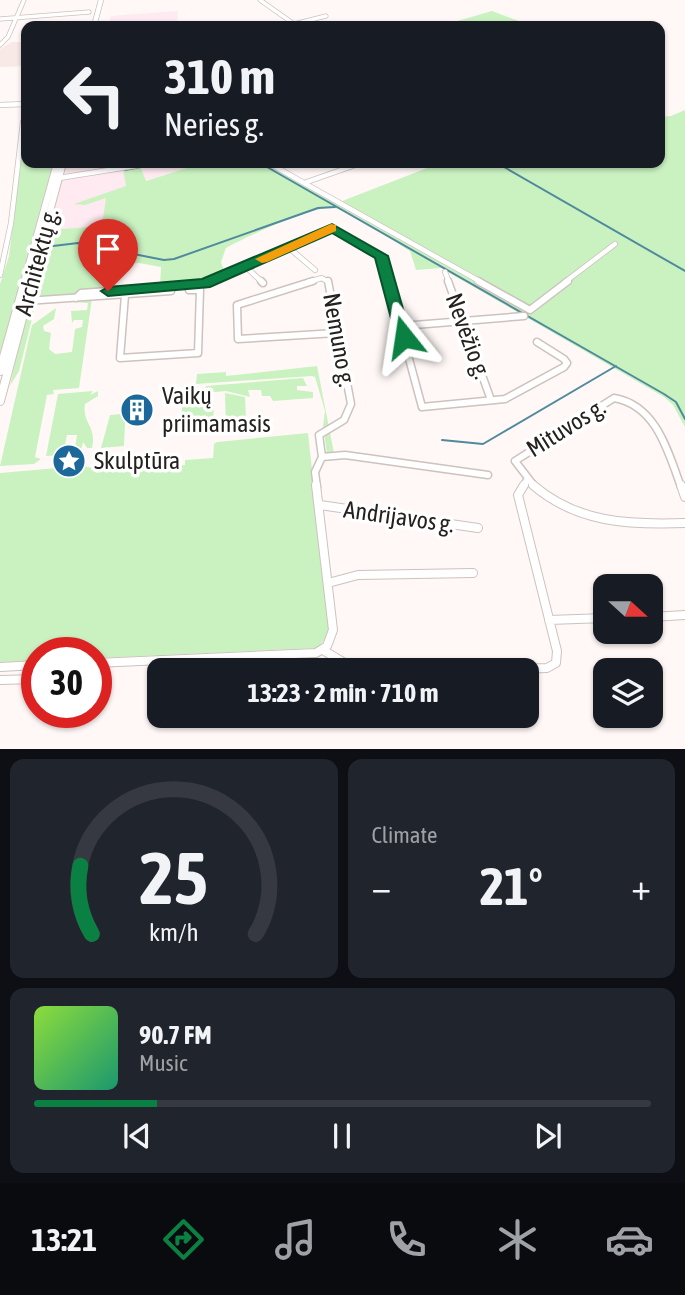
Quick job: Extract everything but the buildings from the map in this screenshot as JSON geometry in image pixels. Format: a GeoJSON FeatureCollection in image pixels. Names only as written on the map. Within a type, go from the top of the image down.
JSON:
{"type":"FeatureCollection","features":[{"type":"Feature","properties":{"kind":"main road"},"geometry":{"type":"LineString","coordinates":[[97,21],[103,0]]}},
{"type":"Feature","properties":{"kind":"main road"},"geometry":{"type":"LineString","coordinates":[[0,105],[21,104]]}},
{"type":"Feature","properties":{"kind":"main road","name":"Architektų g."},"geometry":{"type":"LineString","coordinates":[[56,179],[57,168]]}},
{"type":"Feature","properties":{"kind":"main road","name":"Architektų g."},"geometry":{"type":"LineString","coordinates":[[0,401],[11,345],[61,168]]}},
{"type":"Feature","properties":{"kind":"main road","name":"Architektų g."},"geometry":{"type":"LineString","coordinates":[[0,371],[26,301],[34,261]]}},
{"type":"Feature","properties":{"kind":"street"},"geometry":{"type":"LineString","coordinates":[[0,45],[7,39],[24,0]]}},
{"type":"Feature","properties":{"kind":"street"},"geometry":{"type":"LineString","coordinates":[[260,0],[290,21]]}},
{"type":"Feature","properties":{"kind":"street"},"geometry":{"type":"LineString","coordinates":[[0,19],[89,12]]}},
{"type":"Feature","properties":{"kind":"street"},"geometry":{"type":"LineString","coordinates":[[306,21],[326,16]]}},
{"type":"Feature","properties":{"kind":"street"},"geometry":{"type":"LineString","coordinates":[[0,275],[11,223],[21,144]]}},
{"type":"Feature","properties":{"kind":"street"},"geometry":{"type":"LineString","coordinates":[[56,179],[123,168]]}},
{"type":"Feature","properties":{"kind":"street"},"geometry":{"type":"LineString","coordinates":[[278,168],[530,310],[615,244]]}},
{"type":"Feature","properties":{"kind":"street"},"geometry":{"type":"LineString","coordinates":[[304,183],[347,168]]}},
{"type":"Feature","properties":{"kind":"street"},"geometry":{"type":"LineString","coordinates":[[76,298],[81,293],[205,284],[332,228],[381,256],[422,407],[491,400],[517,394],[564,367],[567,363],[565,359],[537,342]]}},
{"type":"Feature","properties":{"kind":"street"},"geometry":{"type":"LineString","coordinates":[[288,247],[316,270]]}},
{"type":"Feature","properties":{"kind":"street"},"geometry":{"type":"LineString","coordinates":[[244,266],[263,283]]}},
{"type":"Feature","properties":{"kind":"street","name":"Nevėžio g."},"geometry":{"type":"LineString","coordinates":[[445,272],[491,400]]}},
{"type":"Feature","properties":{"kind":"street","name":"Nemuno g."},"geometry":{"type":"LineString","coordinates":[[322,457],[320,435],[344,420],[350,410],[328,280],[239,303],[236,332],[238,339],[336,333]]}},
{"type":"Feature","properties":{"kind":"street"},"geometry":{"type":"LineString","coordinates":[[26,301],[200,290],[198,353],[120,358],[125,295]]}},
{"type":"Feature","properties":{"kind":"street"},"geometry":{"type":"LineString","coordinates":[[402,326],[524,316]]}},
{"type":"Feature","properties":{"kind":"street","name":"Mituvos g."},"geometry":{"type":"LineString","coordinates":[[527,480],[515,461],[614,398],[619,398],[628,401],[654,422],[685,497]]}},
{"type":"Feature","properties":{"kind":"street"},"geometry":{"type":"LineString","coordinates":[[112,662],[316,653],[323,650],[331,641],[333,630],[315,472],[322,457],[345,455],[488,475]]}},
{"type":"Feature","properties":{"kind":"street"},"geometry":{"type":"LineString","coordinates":[[539,668],[547,668],[556,663],[557,651],[518,495],[527,480],[557,504],[585,517],[626,523],[685,523]]}},
{"type":"Feature","properties":{"kind":"street","name":"Andrijavos g."},"geometry":{"type":"LineString","coordinates":[[320,505],[478,528]]}},
{"type":"Feature","properties":{"kind":"street","name":"Andrijavos g."},"geometry":{"type":"LineString","coordinates":[[328,583],[358,575],[473,573]]}},
{"type":"Feature","properties":{"kind":"street"},"geometry":{"type":"LineString","coordinates":[[663,616],[685,615]]}},
{"type":"Feature","properties":{"kind":"street"},"geometry":{"type":"LineString","coordinates":[[549,620],[593,618]]}},
{"type":"Feature","properties":{"kind":"street"},"geometry":{"type":"LineString","coordinates":[[323,650],[336,658]]}},
{"type":"Feature","properties":{"kind":"street"},"geometry":{"type":"LineString","coordinates":[[0,667],[21,666]]}},
{"type":"Feature","properties":{"kind":"street"},"geometry":{"type":"LineString","coordinates":[[0,680],[21,679]]}},
{"type":"Feature","properties":{"kind":"shaded area"},"geometry":{"type":"Polygon","coordinates":[[[178,11],[177,21],[110,21],[111,16],[178,11]]]}},
{"type":"Feature","properties":{"kind":"shaded area"},"geometry":{"type":"Polygon","coordinates":[[[12,42],[21,42],[21,66],[0,67],[0,49],[12,42]]]}},
{"type":"Feature","properties":{"kind":"shaded area"},"geometry":{"type":"Polygon","coordinates":[[[66,168],[114,168],[64,176],[66,168]]]}},
{"type":"Feature","properties":{"kind":"shaded area"},"geometry":{"type":"Polygon","coordinates":[[[141,168],[186,168],[145,181],[141,168]]]}},
{"type":"Feature","properties":{"kind":"shaded area"},"geometry":{"type":"Polygon","coordinates":[[[123,169],[137,181],[106,210],[103,226],[48,230],[63,178],[123,169]]]}},
{"type":"Feature","properties":{"kind":"green space"},"geometry":{"type":"Polygon","coordinates":[[[492,11],[519,21],[457,21],[492,11]]]}},
{"type":"Feature","properties":{"kind":"green space"},"geometry":{"type":"Polygon","coordinates":[[[685,110],[685,427],[673,405],[664,397],[441,268],[416,270],[410,251],[361,220],[334,208],[296,216],[226,248],[221,262],[225,274],[203,283],[160,286],[161,267],[139,263],[117,265],[113,289],[77,293],[71,297],[30,298],[48,230],[102,226],[106,198],[85,205],[74,204],[126,186],[123,169],[141,168],[146,181],[186,168],[276,168],[337,203],[427,168],[665,168],[665,117],[685,110]]]}},
{"type":"Feature","properties":{"kind":"green space"},"geometry":{"type":"Polygon","coordinates":[[[21,156],[21,168],[52,168],[0,354],[0,284],[9,256],[21,156]]]}},
{"type":"Feature","properties":{"kind":"green space"},"geometry":{"type":"Polygon","coordinates":[[[92,299],[79,388],[53,390],[54,394],[47,395],[35,457],[41,459],[34,464],[0,466],[32,325],[56,308],[54,319],[43,326],[44,331],[51,333],[49,349],[55,354],[72,352],[75,329],[82,327],[83,320],[74,320],[72,323],[71,311],[87,310],[88,303],[72,302],[92,299]]]}},
{"type":"Feature","properties":{"kind":"green space"},"geometry":{"type":"Polygon","coordinates":[[[36,303],[19,371],[10,386],[28,306],[36,303]]]}},
{"type":"Feature","properties":{"kind":"green space"},"geometry":{"type":"Polygon","coordinates":[[[317,366],[334,453],[327,454],[323,426],[325,411],[315,377],[196,384],[197,374],[226,372],[226,376],[317,366]]]}},
{"type":"Feature","properties":{"kind":"green space"},"geometry":{"type":"Polygon","coordinates":[[[303,378],[307,386],[297,386],[297,390],[313,392],[313,398],[273,401],[270,396],[262,396],[261,390],[248,390],[250,397],[226,391],[205,393],[206,386],[303,378]]]}},
{"type":"Feature","properties":{"kind":"green space"},"geometry":{"type":"Polygon","coordinates":[[[93,391],[90,395],[98,391],[98,396],[85,404],[93,435],[92,448],[87,448],[83,442],[80,454],[74,454],[77,435],[67,435],[63,455],[46,456],[58,394],[93,391]]]}},
{"type":"Feature","properties":{"kind":"green space"},"geometry":{"type":"Polygon","coordinates":[[[225,393],[245,397],[246,421],[229,431],[226,430],[225,393]]]}},
{"type":"Feature","properties":{"kind":"green space"},"geometry":{"type":"Polygon","coordinates":[[[214,405],[213,423],[181,426],[182,407],[214,405]]]}},
{"type":"Feature","properties":{"kind":"green space"},"geometry":{"type":"Polygon","coordinates":[[[132,413],[132,417],[145,416],[145,421],[125,423],[124,446],[101,448],[110,415],[132,413]]]}},
{"type":"Feature","properties":{"kind":"green space"},"geometry":{"type":"Polygon","coordinates":[[[308,433],[330,634],[317,648],[112,657],[112,637],[21,637],[21,661],[0,662],[0,473],[80,466],[103,469],[108,464],[159,460],[159,467],[185,465],[185,460],[213,458],[214,444],[308,433]]]}},
{"type":"Feature","properties":{"kind":"waterway"},"geometry":{"type":"LineString","coordinates":[[125,170],[135,168]]}},
{"type":"Feature","properties":{"kind":"waterway"},"geometry":{"type":"LineString","coordinates":[[269,168],[616,366]]}},
{"type":"Feature","properties":{"kind":"waterway"},"geometry":{"type":"LineString","coordinates":[[506,168],[685,271]]}},
{"type":"Feature","properties":{"kind":"waterway"},"geometry":{"type":"LineString","coordinates":[[53,246],[78,243],[164,260],[174,259],[318,208],[335,207]]}},
{"type":"Feature","properties":{"kind":"waterway"},"geometry":{"type":"LineString","coordinates":[[442,440],[483,444],[616,366]]}},
{"type":"Feature","properties":{"kind":"waterway"},"geometry":{"type":"LineString","coordinates":[[616,366],[676,402],[685,419]]}},
{"type":"Feature","properties":{"kind":"slow traffic"},"geometry":{"type":"LineString","coordinates":[[262,259],[331,228]]}},
{"type":"Feature","properties":{"kind":"place","name":"Vaikų priimamasis"},"geometry":{"type":"Point","coordinates":[137,410]}},
{"type":"Feature","properties":{"kind":"place","name":"Skulptūra"},"geometry":{"type":"Point","coordinates":[69,461]}},
{"type":"Feature","properties":{"kind":"route"},"geometry":{"type":"LineString","coordinates":[[108,291],[205,284],[332,228],[381,256],[404,337]]}}]}
